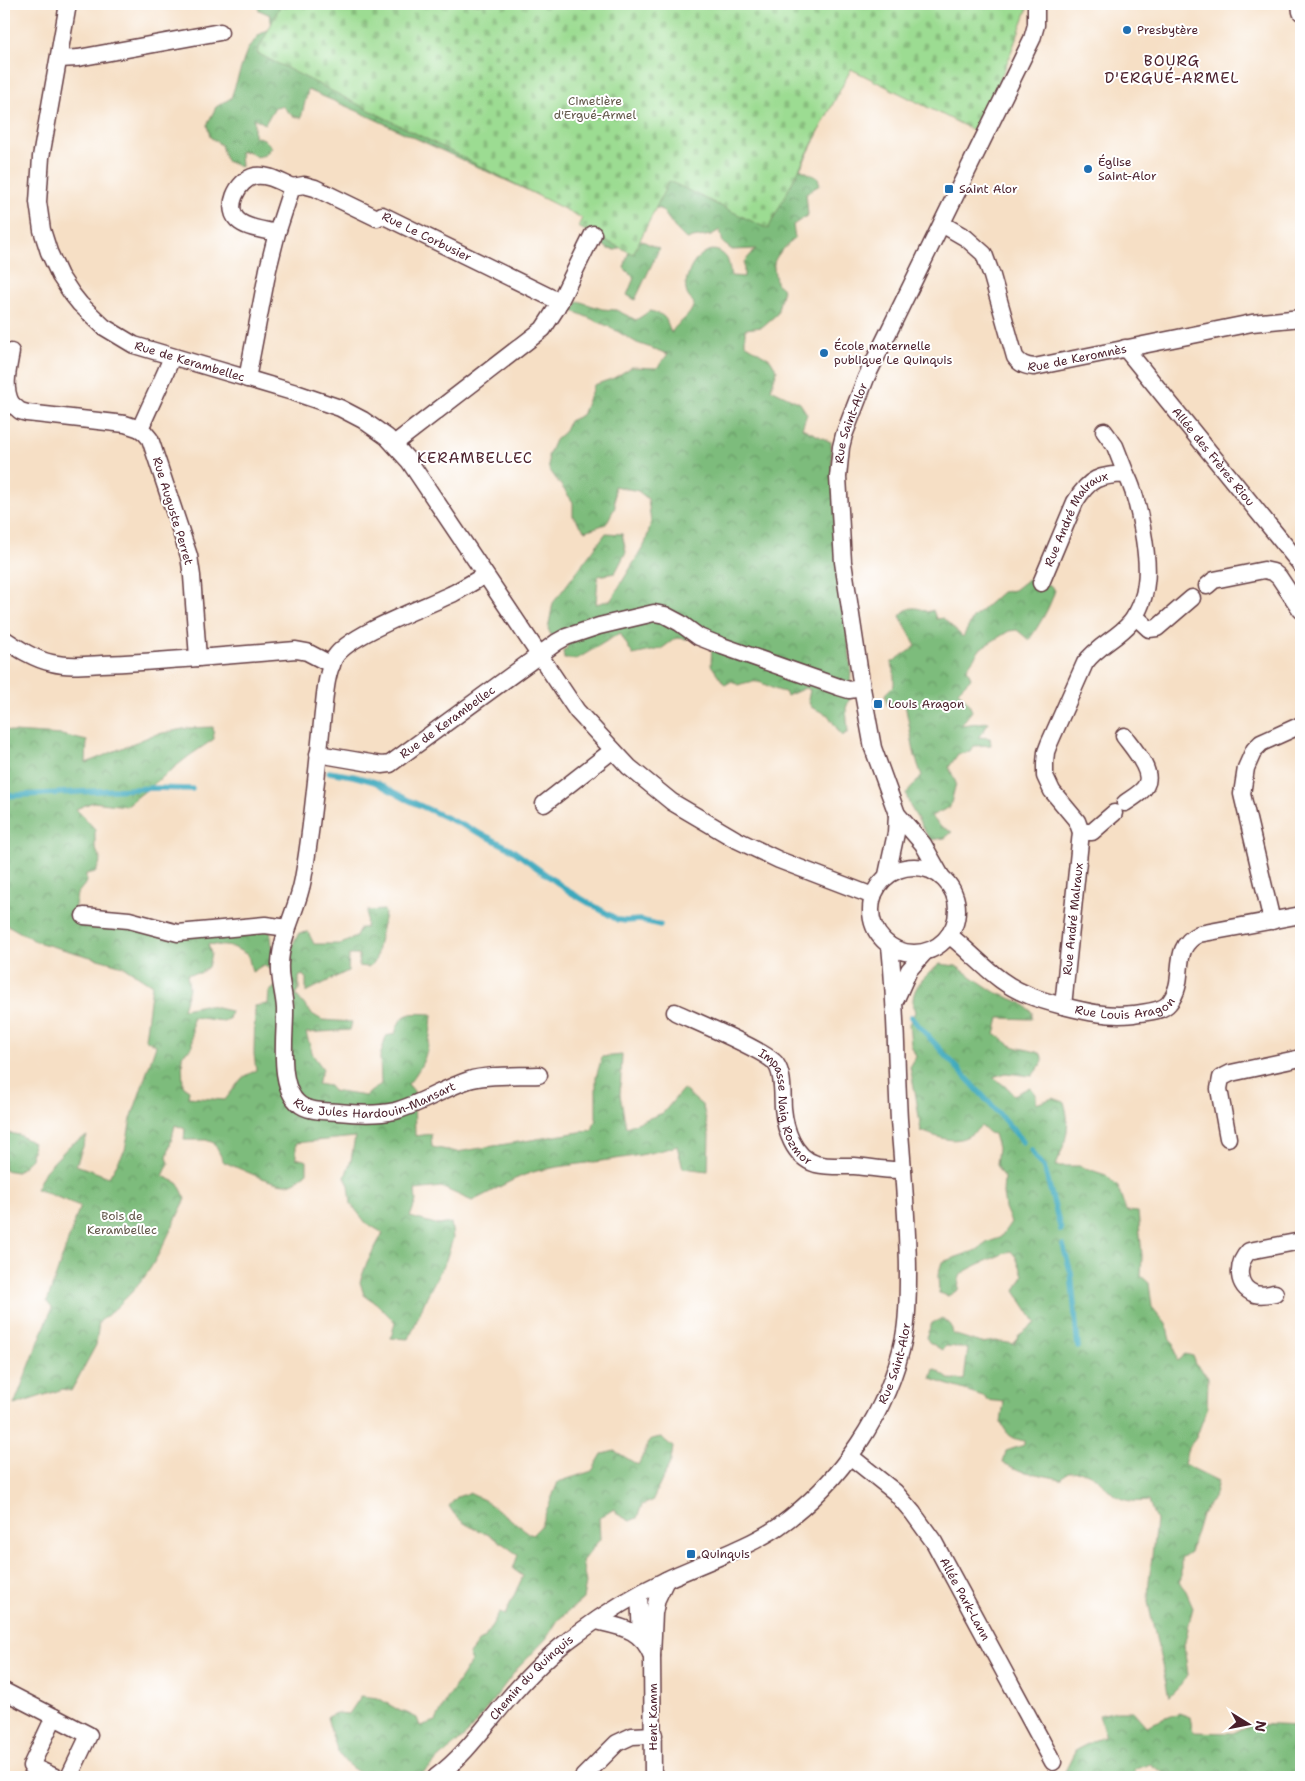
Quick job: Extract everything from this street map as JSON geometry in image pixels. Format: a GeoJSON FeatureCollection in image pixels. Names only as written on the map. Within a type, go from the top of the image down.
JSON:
{"type":"FeatureCollection","features":[{"type":"Feature","properties":{"kind":"street","name":"Rue de Kerambellec"},"geometry":{"type":"LineString","coordinates":[[68,4],[41,157],[38,185],[42,230],[49,252],[60,276],[76,299],[104,327],[134,345],[314,398],[340,408],[376,429],[394,444],[409,461],[577,711],[629,767],[658,791],[710,826],[772,856],[873,896]]}},
{"type":"Feature","properties":{"kind":"street","name":"Rue Saint-Alor"},"geometry":{"type":"LineString","coordinates":[[941,876],[923,844],[897,814],[873,748],[862,688],[840,536],[838,482],[841,447],[850,417],[866,378],[1032,39],[1036,25],[1036,4]]}},
{"type":"Feature","properties":{"kind":"street"},"geometry":{"type":"LineString","coordinates":[[1300,4],[1301,12]]}},
{"type":"Feature","properties":{"kind":"street"},"geometry":{"type":"LineString","coordinates":[[59,60],[220,32]]}},
{"type":"Feature","properties":{"kind":"street","name":"Rue Le Corbusier"},"geometry":{"type":"LineString","coordinates":[[277,233],[246,225],[234,216],[232,207],[235,195],[240,185],[253,176],[267,176],[292,187],[304,185],[315,188],[377,218],[382,215],[560,302]]}},
{"type":"Feature","properties":{"kind":"street"},"geometry":{"type":"LineString","coordinates":[[247,379],[263,292],[277,233],[292,187]]}},
{"type":"Feature","properties":{"kind":"street","name":"Rue de Keromnès"},"geometry":{"type":"LineString","coordinates":[[942,224],[966,238],[984,254],[1016,357],[1019,362],[1027,366],[1034,367],[1252,323],[1301,318]]}},
{"type":"Feature","properties":{"kind":"street"},"geometry":{"type":"LineString","coordinates":[[394,444],[533,338],[546,324],[560,302],[593,234]]}},
{"type":"Feature","properties":{"kind":"street","name":"Allée des Frères Riou"},"geometry":{"type":"LineString","coordinates":[[1125,348],[1301,564]]}},
{"type":"Feature","properties":{"kind":"street"},"geometry":{"type":"LineString","coordinates":[[11,352],[6,383],[8,406],[27,413],[125,424],[140,429],[172,357]]}},
{"type":"Feature","properties":{"kind":"street","name":"Rue Auguste Perret"},"geometry":{"type":"LineString","coordinates":[[140,429],[150,439],[189,556],[198,658]]}},
{"type":"Feature","properties":{"kind":"street","name":"Rue André Malraux"},"geometry":{"type":"LineString","coordinates":[[1063,1006],[1081,832],[1077,821],[1060,801],[1045,776],[1046,752],[1085,663],[1126,627],[1135,616],[1146,587],[1147,566],[1137,505],[1130,481],[1115,446],[1104,431]]}},
{"type":"Feature","properties":{"kind":"street","name":"Rue André Malraux"},"geometry":{"type":"LineString","coordinates":[[1041,583],[1082,491],[1096,478],[1126,474]]}},
{"type":"Feature","properties":{"kind":"street"},"geometry":{"type":"LineString","coordinates":[[1206,586],[1214,580],[1264,570],[1274,572],[1301,610]]}},
{"type":"Feature","properties":{"kind":"street"},"geometry":{"type":"LineString","coordinates":[[318,754],[326,692],[335,657],[347,645],[419,607],[454,593],[485,575]]}},
{"type":"Feature","properties":{"kind":"street"},"geometry":{"type":"LineString","coordinates":[[1135,616],[1149,628],[1157,628],[1192,598]]}},
{"type":"Feature","properties":{"kind":"street","name":"Rue de Kerambellec"},"geometry":{"type":"LineString","coordinates":[[318,754],[382,765],[390,764],[566,637],[599,626],[654,613],[680,623],[699,637],[722,646],[839,688],[849,690],[862,688]]}},
{"type":"Feature","properties":{"kind":"street"},"geometry":{"type":"LineString","coordinates":[[4,639],[26,654],[52,663],[66,665],[121,664],[296,650],[307,652],[332,665]]}},
{"type":"Feature","properties":{"kind":"street"},"geometry":{"type":"LineString","coordinates":[[1272,921],[1243,800],[1243,778],[1250,757],[1261,743],[1301,725]]}},
{"type":"Feature","properties":{"kind":"street"},"geometry":{"type":"LineString","coordinates":[[1081,832],[1092,832],[1145,787],[1148,772],[1124,736]]}},
{"type":"Feature","properties":{"kind":"street"},"geometry":{"type":"LineString","coordinates":[[544,804],[613,750]]}},
{"type":"Feature","properties":{"kind":"street","name":"Rue Jules Hardouin-Mansart"},"geometry":{"type":"LineString","coordinates":[[318,754],[303,879],[296,908],[288,928],[280,965],[285,1008],[284,1059],[288,1088],[297,1102],[315,1110],[386,1112],[402,1109],[469,1080],[539,1075]]}},
{"type":"Feature","properties":{"kind":"street","name":"Rue Saint-Alor"},"geometry":{"type":"LineString","coordinates":[[887,875],[896,833],[897,814]]}},
{"type":"Feature","properties":{"kind":"street"},"geometry":{"type":"LineString","coordinates":[[910,866],[926,868],[941,876],[950,886],[957,910],[955,923],[949,935],[940,944],[924,952],[915,953],[902,951],[890,946],[880,937],[873,925],[871,911],[873,896],[878,885],[887,875],[910,866]]}},
{"type":"Feature","properties":{"kind":"street","name":"Rue Louis Aragon"},"geometry":{"type":"LineString","coordinates":[[949,935],[1009,985],[1028,996],[1086,1013],[1108,1016],[1136,1014],[1162,1008],[1171,1001],[1176,990],[1182,951],[1188,940],[1199,934],[1301,915]]}},
{"type":"Feature","properties":{"kind":"street"},"geometry":{"type":"LineString","coordinates":[[84,916],[130,920],[178,933],[265,925],[288,928]]}},
{"type":"Feature","properties":{"kind":"street","name":"Rue Saint-Alor"},"geometry":{"type":"LineString","coordinates":[[639,1595],[666,1580],[776,1528],[822,1490],[850,1456],[887,1390],[904,1338],[907,1319],[908,1257],[890,946]]}},
{"type":"Feature","properties":{"kind":"street","name":"Rue Saint-Alor"},"geometry":{"type":"LineString","coordinates":[[894,1006],[907,973],[924,952]]}},
{"type":"Feature","properties":{"kind":"street","name":"Impasse Naig Rozmor"},"geometry":{"type":"LineString","coordinates":[[675,1012],[770,1057],[775,1062],[780,1073],[787,1130],[796,1149],[808,1160],[822,1165],[890,1171],[903,1170]]}},
{"type":"Feature","properties":{"kind":"street"},"geometry":{"type":"LineString","coordinates":[[1228,1138],[1218,1089],[1222,1078],[1231,1073],[1301,1058]]}},
{"type":"Feature","properties":{"kind":"street"},"geometry":{"type":"LineString","coordinates":[[1275,1293],[1263,1295],[1246,1289],[1239,1272],[1241,1264],[1249,1251],[1301,1241]]}},
{"type":"Feature","properties":{"kind":"street","name":"Allée Park-Lann"},"geometry":{"type":"LineString","coordinates":[[850,1456],[880,1478],[895,1492],[934,1542],[1053,1762]]}},
{"type":"Feature","properties":{"kind":"street","name":"Hent Kamm"},"geometry":{"type":"LineString","coordinates":[[653,1777],[652,1656],[654,1613],[656,1599],[666,1580]]}},
{"type":"Feature","properties":{"kind":"street","name":"Hent Kamm"},"geometry":{"type":"LineString","coordinates":[[639,1595],[638,1609],[641,1636],[652,1656]]}},
{"type":"Feature","properties":{"kind":"street","name":"Chemin du Quinquis"},"geometry":{"type":"LineString","coordinates":[[436,1777],[466,1750],[506,1701],[543,1662],[576,1634],[639,1595]]}},
{"type":"Feature","properties":{"kind":"street"},"geometry":{"type":"LineString","coordinates":[[596,1621],[620,1626],[641,1636]]}},
{"type":"Feature","properties":{"kind":"street"},"geometry":{"type":"LineString","coordinates":[[4,1691],[89,1735],[69,1777]]}},
{"type":"Feature","properties":{"kind":"street"},"geometry":{"type":"LineString","coordinates":[[54,1717],[30,1766],[55,1777]]}},
{"type":"Feature","properties":{"kind":"street"},"geometry":{"type":"LineString","coordinates":[[583,1777],[617,1743],[632,1736],[654,1735]]}},
{"type":"Feature","properties":{"kind":"green space"},"geometry":{"type":"Polygon","coordinates":[[[257,4],[310,4],[847,75],[800,169],[818,178],[820,185],[806,193],[808,215],[793,225],[795,238],[775,259],[776,283],[783,289],[777,314],[762,327],[745,329],[745,344],[770,359],[777,370],[771,389],[800,403],[807,414],[802,428],[831,442],[839,595],[847,632],[851,665],[850,698],[846,708],[848,732],[842,736],[828,715],[811,707],[808,700],[810,690],[805,688],[787,696],[785,692],[759,682],[738,685],[732,681],[725,685],[711,665],[712,640],[694,633],[687,639],[676,638],[661,649],[633,655],[620,633],[577,659],[564,659],[563,651],[567,648],[572,628],[555,638],[548,629],[553,603],[606,533],[622,534],[626,552],[615,573],[598,576],[596,604],[611,600],[645,544],[651,523],[648,499],[638,491],[614,486],[615,507],[606,524],[585,531],[573,516],[573,502],[549,469],[548,456],[555,440],[564,432],[569,421],[582,415],[594,385],[614,378],[632,367],[657,368],[668,354],[637,343],[610,327],[573,311],[578,301],[602,309],[616,310],[636,320],[650,311],[660,314],[665,318],[671,333],[687,316],[694,303],[687,294],[687,278],[690,269],[701,255],[708,251],[716,250],[723,254],[728,261],[731,276],[744,277],[744,262],[756,249],[732,250],[723,243],[720,230],[711,235],[686,239],[662,210],[645,204],[628,234],[659,249],[635,300],[627,295],[634,278],[624,268],[629,251],[623,245],[616,250],[608,249],[602,244],[605,232],[587,218],[308,90],[301,118],[293,116],[282,106],[275,107],[265,124],[254,118],[254,136],[264,139],[272,147],[265,155],[257,157],[247,151],[240,152],[241,167],[226,161],[221,145],[210,137],[207,125],[216,107],[231,98],[247,50],[259,35],[272,27],[270,15],[259,10],[257,4]]]}},
{"type":"Feature","properties":{"kind":"green space","name":"Cimetière d'Ergué-Armel"},"geometry":{"type":"Polygon","coordinates":[[[281,4],[1027,4],[1027,10],[1005,68],[975,131],[851,69],[768,229],[669,181],[633,254],[578,227],[582,218],[257,53],[281,4]]]}},
{"type":"Feature","properties":{"kind":"green space"},"geometry":{"type":"Polygon","coordinates":[[[1028,579],[1050,585],[1055,590],[1053,597],[1029,640],[1017,630],[1009,631],[981,648],[967,668],[971,678],[958,691],[968,702],[972,711],[961,725],[988,722],[984,731],[978,737],[990,738],[991,745],[974,746],[970,752],[958,754],[949,767],[956,783],[950,807],[931,816],[940,826],[952,832],[945,838],[930,840],[910,806],[906,794],[922,776],[915,756],[905,704],[887,705],[885,694],[894,685],[894,670],[891,663],[916,646],[900,616],[906,610],[912,608],[927,612],[933,610],[936,619],[943,618],[963,637],[973,618],[1002,592],[1014,590],[1028,579]]]}},
{"type":"Feature","properties":{"kind":"green space","name":"Bois de Kerambellec"},"geometry":{"type":"Polygon","coordinates":[[[213,727],[214,739],[189,756],[126,806],[93,802],[76,809],[95,829],[95,848],[101,860],[96,872],[86,874],[86,883],[77,894],[73,917],[103,924],[270,930],[275,966],[272,970],[263,965],[252,972],[248,955],[233,947],[208,944],[211,954],[208,967],[200,973],[187,974],[189,988],[183,1009],[204,1005],[231,1011],[229,1019],[223,1021],[192,1017],[192,1047],[182,1055],[183,1086],[189,1090],[188,1097],[225,1100],[242,1078],[256,1070],[254,1054],[255,1006],[268,1004],[269,992],[277,985],[286,957],[299,933],[308,932],[314,944],[341,944],[356,937],[360,928],[366,928],[367,911],[384,910],[385,914],[375,962],[368,967],[359,966],[359,955],[349,955],[348,971],[306,992],[306,978],[302,975],[299,977],[299,990],[296,995],[312,1014],[322,1020],[352,1022],[350,1030],[306,1033],[313,1055],[323,1069],[317,1084],[329,1086],[333,1091],[365,1096],[381,1084],[380,1057],[386,1036],[395,1034],[400,1021],[408,1015],[418,1013],[432,1014],[424,1060],[408,1084],[414,1091],[415,1136],[431,1134],[432,1147],[457,1152],[592,1130],[596,1119],[596,1077],[602,1057],[622,1055],[620,1095],[626,1127],[663,1113],[683,1089],[703,1106],[709,1135],[708,1171],[683,1168],[677,1146],[660,1151],[532,1172],[514,1179],[472,1201],[441,1187],[415,1190],[416,1201],[410,1217],[439,1225],[451,1223],[453,1238],[446,1260],[427,1296],[409,1339],[391,1338],[395,1322],[376,1303],[364,1295],[360,1282],[367,1262],[383,1233],[366,1223],[351,1204],[349,1185],[345,1177],[351,1160],[355,1137],[296,1143],[296,1158],[307,1161],[307,1172],[296,1181],[281,1184],[224,1162],[214,1143],[206,1140],[184,1140],[185,1129],[175,1125],[167,1157],[169,1163],[163,1176],[178,1183],[186,1199],[153,1265],[130,1294],[99,1322],[96,1345],[71,1391],[63,1389],[14,1405],[52,1308],[47,1302],[80,1206],[36,1189],[45,1171],[70,1145],[87,1136],[76,1165],[109,1177],[125,1150],[131,1119],[156,1045],[145,1039],[152,985],[123,966],[37,942],[4,923],[4,729],[13,732],[62,735],[87,741],[86,763],[153,735],[188,728],[213,727]]]}},
{"type":"Feature","properties":{"kind":"green space"},"geometry":{"type":"Polygon","coordinates":[[[940,964],[956,966],[993,991],[1022,1003],[1032,1012],[1032,1019],[999,1018],[995,1035],[1012,1046],[1041,1054],[1043,1062],[1032,1076],[1006,1073],[993,1077],[1014,1095],[1030,1087],[1036,1094],[1036,1104],[1053,1098],[1064,1102],[1067,1120],[1066,1135],[1056,1166],[1079,1166],[1106,1175],[1118,1187],[1126,1211],[1138,1212],[1142,1256],[1141,1276],[1149,1283],[1152,1307],[1166,1324],[1170,1340],[1174,1344],[1177,1361],[1185,1354],[1193,1356],[1196,1364],[1208,1377],[1207,1409],[1196,1438],[1188,1448],[1184,1464],[1218,1481],[1214,1498],[1201,1515],[1190,1552],[1181,1558],[1181,1578],[1179,1582],[1186,1591],[1193,1607],[1184,1646],[1188,1675],[1169,1697],[1148,1602],[1156,1521],[1149,1501],[1120,1498],[1086,1472],[1068,1472],[1061,1479],[1021,1471],[1003,1463],[1006,1451],[1024,1445],[1024,1441],[1015,1439],[1001,1423],[1004,1402],[986,1400],[986,1397],[931,1379],[934,1369],[949,1379],[964,1380],[968,1348],[946,1346],[942,1350],[929,1342],[926,1337],[932,1323],[943,1318],[951,1325],[953,1334],[981,1343],[996,1341],[1014,1344],[1019,1335],[1036,1323],[1015,1291],[1023,1275],[1016,1257],[1011,1251],[964,1272],[959,1278],[958,1290],[948,1296],[939,1293],[938,1275],[942,1262],[977,1250],[988,1242],[1000,1238],[1011,1222],[1005,1208],[1004,1178],[996,1165],[998,1148],[994,1134],[989,1133],[981,1126],[966,1137],[952,1140],[921,1131],[910,1067],[916,1057],[911,1045],[909,1024],[915,1012],[913,997],[915,991],[923,979],[940,964]]]}},
{"type":"Feature","properties":{"kind":"green space"},"geometry":{"type":"Polygon","coordinates":[[[4,1132],[19,1135],[33,1143],[31,1159],[17,1172],[4,1170],[4,1132]]]}},
{"type":"Feature","properties":{"kind":"green space"},"geometry":{"type":"Polygon","coordinates":[[[661,1437],[673,1447],[671,1461],[652,1501],[642,1505],[637,1518],[630,1521],[617,1514],[614,1509],[599,1518],[600,1539],[582,1561],[586,1583],[583,1599],[558,1620],[546,1639],[517,1669],[468,1733],[418,1777],[391,1777],[382,1772],[368,1777],[349,1766],[335,1746],[327,1717],[336,1713],[349,1714],[361,1696],[378,1698],[400,1711],[417,1718],[420,1726],[436,1721],[447,1699],[471,1662],[469,1654],[480,1640],[484,1639],[499,1613],[505,1615],[523,1576],[513,1569],[518,1555],[493,1537],[463,1522],[453,1513],[449,1506],[457,1497],[469,1493],[484,1500],[532,1535],[540,1527],[558,1482],[592,1471],[602,1454],[615,1451],[638,1465],[651,1439],[661,1437]]]}},
{"type":"Feature","properties":{"kind":"green space"},"geometry":{"type":"Polygon","coordinates":[[[1117,1711],[1133,1711],[1146,1726],[1179,1713],[1190,1717],[1193,1732],[1233,1733],[1252,1724],[1301,1726],[1301,1777],[1205,1777],[1164,1773],[1150,1764],[1134,1770],[1136,1777],[1062,1777],[1076,1750],[1105,1735],[1099,1715],[1117,1711]]]}},
{"type":"Feature","properties":{"kind":"waterway"},"geometry":{"type":"LineString","coordinates":[[329,772],[375,782],[406,799],[488,837],[511,849],[570,892],[618,920],[640,920],[660,925]]}},
{"type":"Feature","properties":{"kind":"waterway"},"geometry":{"type":"LineString","coordinates":[[4,796],[152,788],[192,789]]}},
{"type":"Feature","properties":{"kind":"waterway"},"geometry":{"type":"LineString","coordinates":[[911,1017],[1023,1142]]}},
{"type":"Feature","properties":{"kind":"waterway"},"geometry":{"type":"LineString","coordinates":[[1031,1150],[1045,1170],[1061,1230]]}},
{"type":"Feature","properties":{"kind":"waterway"},"geometry":{"type":"LineString","coordinates":[[1063,1245],[1071,1273],[1078,1347]]}},
{"type":"Feature","properties":{"kind":"place","name":"Presbytère"},"geometry":{"type":"Point","coordinates":[1127,30]}},
{"type":"Feature","properties":{"kind":"place","name":"Église Saint-Alor"},"geometry":{"type":"Point","coordinates":[1088,169]}},
{"type":"Feature","properties":{"kind":"place","name":"Saint Alor"},"geometry":{"type":"Point","coordinates":[949,189]}},
{"type":"Feature","properties":{"kind":"place","name":"École maternelle publique Le Quinquis"},"geometry":{"type":"Point","coordinates":[824,353]}},
{"type":"Feature","properties":{"kind":"place","name":"Louis Aragon"},"geometry":{"type":"Point","coordinates":[878,704]}},
{"type":"Feature","properties":{"kind":"place","name":"Quinquis"},"geometry":{"type":"Point","coordinates":[691,1554]}},
{"type":"Feature","properties":{"kind":"district","name":"BOURG D'ERGUÉ-ARMEL"},"geometry":{"type":"Point","coordinates":[1172,70]}},
{"type":"Feature","properties":{"kind":"district","name":"KERAMBELLEC"},"geometry":{"type":"Point","coordinates":[475,458]}}]}
